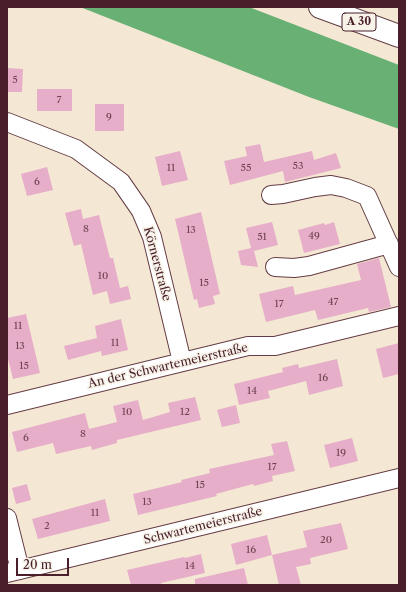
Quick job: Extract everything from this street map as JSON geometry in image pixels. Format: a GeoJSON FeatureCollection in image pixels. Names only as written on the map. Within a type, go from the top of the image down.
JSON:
{"type":"FeatureCollection","features":[{"type":"Feature","properties":{"kind":"highway","name":"A 30"},"geometry":{"type":"LineString","coordinates":[[320,7],[399,36]]}},
{"type":"Feature","properties":{"kind":"street","name":"Körnerstraße"},"geometry":{"type":"LineString","coordinates":[[7,122],[76,149],[121,182],[141,211],[152,237],[182,362]]}},
{"type":"Feature","properties":{"kind":"street"},"geometry":{"type":"LineString","coordinates":[[271,195],[331,185],[346,188],[368,196],[399,267]]}},
{"type":"Feature","properties":{"kind":"street"},"geometry":{"type":"LineString","coordinates":[[275,267],[294,268],[309,266],[389,244]]}},
{"type":"Feature","properties":{"kind":"street","name":"An der Schwartemeierstraße"},"geometry":{"type":"LineString","coordinates":[[7,405],[248,346],[276,346],[399,316]]}},
{"type":"Feature","properties":{"kind":"street","name":"Schwartemeierstraße"},"geometry":{"type":"LineString","coordinates":[[13,571],[399,478]]}},
{"type":"Feature","properties":{"kind":"street"},"geometry":{"type":"LineString","coordinates":[[7,518],[13,571]]}},
{"type":"Feature","properties":{"kind":"green space"},"geometry":{"type":"Polygon","coordinates":[[[80,7],[249,7],[399,65],[399,129],[309,97],[80,7]]]}},
{"type":"Feature","properties":{"kind":"building"},"geometry":{"type":"Polygon","coordinates":[[[7,68],[23,69],[22,92],[7,92],[7,68]]]}},
{"type":"Feature","properties":{"kind":"building"},"geometry":{"type":"Polygon","coordinates":[[[37,89],[72,89],[72,111],[37,111],[37,89]]]}},
{"type":"Feature","properties":{"kind":"building"},"geometry":{"type":"Polygon","coordinates":[[[95,104],[124,104],[124,131],[95,131],[95,104]]]}},
{"type":"Feature","properties":{"kind":"building"},"geometry":{"type":"Polygon","coordinates":[[[260,144],[264,162],[312,151],[314,160],[336,153],[341,168],[285,182],[283,171],[230,185],[224,161],[247,156],[245,147],[260,144]]]}},
{"type":"Feature","properties":{"kind":"building"},"geometry":{"type":"Polygon","coordinates":[[[180,151],[188,180],[162,186],[155,157],[180,151]]]}},
{"type":"Feature","properties":{"kind":"building"},"geometry":{"type":"Polygon","coordinates":[[[47,167],[53,190],[27,196],[21,174],[47,167]]]}},
{"type":"Feature","properties":{"kind":"building"},"geometry":{"type":"Polygon","coordinates":[[[81,209],[83,219],[99,215],[110,258],[113,258],[120,288],[128,286],[131,299],[110,304],[107,291],[93,295],[81,244],[74,246],[65,213],[81,209]]]}},
{"type":"Feature","properties":{"kind":"building"},"geometry":{"type":"Polygon","coordinates":[[[201,212],[220,294],[213,296],[215,304],[199,308],[197,299],[194,300],[175,219],[201,212]]]}},
{"type":"Feature","properties":{"kind":"building"},"geometry":{"type":"Polygon","coordinates":[[[272,222],[278,245],[254,251],[258,267],[241,265],[238,251],[251,248],[246,228],[272,222]]]}},
{"type":"Feature","properties":{"kind":"building"},"geometry":{"type":"Polygon","coordinates":[[[334,222],[340,244],[304,253],[298,230],[334,222]]]}},
{"type":"Feature","properties":{"kind":"building"},"geometry":{"type":"Polygon","coordinates":[[[379,258],[391,307],[369,312],[368,308],[318,320],[315,310],[266,322],[259,294],[293,286],[295,295],[361,280],[357,264],[379,258]]]}},
{"type":"Feature","properties":{"kind":"building"},"geometry":{"type":"Polygon","coordinates":[[[26,314],[40,373],[13,379],[7,355],[7,318],[26,314]]]}},
{"type":"Feature","properties":{"kind":"building"},"geometry":{"type":"Polygon","coordinates":[[[121,319],[128,350],[102,356],[101,351],[68,360],[64,346],[97,338],[95,326],[121,319]]]}},
{"type":"Feature","properties":{"kind":"building"},"geometry":{"type":"Polygon","coordinates":[[[399,343],[399,374],[383,378],[376,349],[399,343]]]}},
{"type":"Feature","properties":{"kind":"building"},"geometry":{"type":"Polygon","coordinates":[[[337,359],[343,386],[309,395],[306,381],[268,391],[270,398],[239,405],[234,384],[283,372],[282,368],[298,364],[299,368],[337,359]]]}},
{"type":"Feature","properties":{"kind":"building"},"geometry":{"type":"Polygon","coordinates":[[[195,397],[201,420],[117,440],[117,443],[92,450],[91,446],[56,454],[53,443],[17,452],[12,432],[85,413],[89,429],[117,422],[113,406],[138,400],[143,420],[170,412],[168,403],[195,397]]]}},
{"type":"Feature","properties":{"kind":"building"},"geometry":{"type":"Polygon","coordinates":[[[236,405],[240,423],[222,427],[217,410],[236,405]]]}},
{"type":"Feature","properties":{"kind":"building"},"geometry":{"type":"Polygon","coordinates":[[[352,438],[358,461],[330,468],[324,445],[352,438]]]}},
{"type":"Feature","properties":{"kind":"building"},"geometry":{"type":"Polygon","coordinates":[[[287,441],[295,471],[272,476],[273,481],[254,486],[253,484],[216,494],[217,496],[138,515],[133,494],[182,482],[181,480],[210,473],[209,469],[274,455],[271,444],[287,441]]]}},
{"type":"Feature","properties":{"kind":"building"},"geometry":{"type":"Polygon","coordinates":[[[27,484],[31,500],[16,504],[12,488],[27,484]]]}},
{"type":"Feature","properties":{"kind":"building"},"geometry":{"type":"Polygon","coordinates":[[[105,499],[110,521],[38,539],[32,519],[105,499]]]}},
{"type":"Feature","properties":{"kind":"building"},"geometry":{"type":"Polygon","coordinates":[[[341,523],[348,549],[310,558],[311,564],[296,567],[301,585],[279,585],[272,555],[307,547],[303,531],[341,523]]]}},
{"type":"Feature","properties":{"kind":"building"},"geometry":{"type":"Polygon","coordinates":[[[267,535],[272,555],[236,565],[231,544],[267,535]]]}},
{"type":"Feature","properties":{"kind":"building"},"geometry":{"type":"Polygon","coordinates":[[[201,554],[205,573],[161,583],[162,585],[131,585],[127,570],[201,554]]]}},
{"type":"Feature","properties":{"kind":"building"},"geometry":{"type":"Polygon","coordinates":[[[244,568],[248,585],[195,585],[195,579],[244,568]]]}}]}
